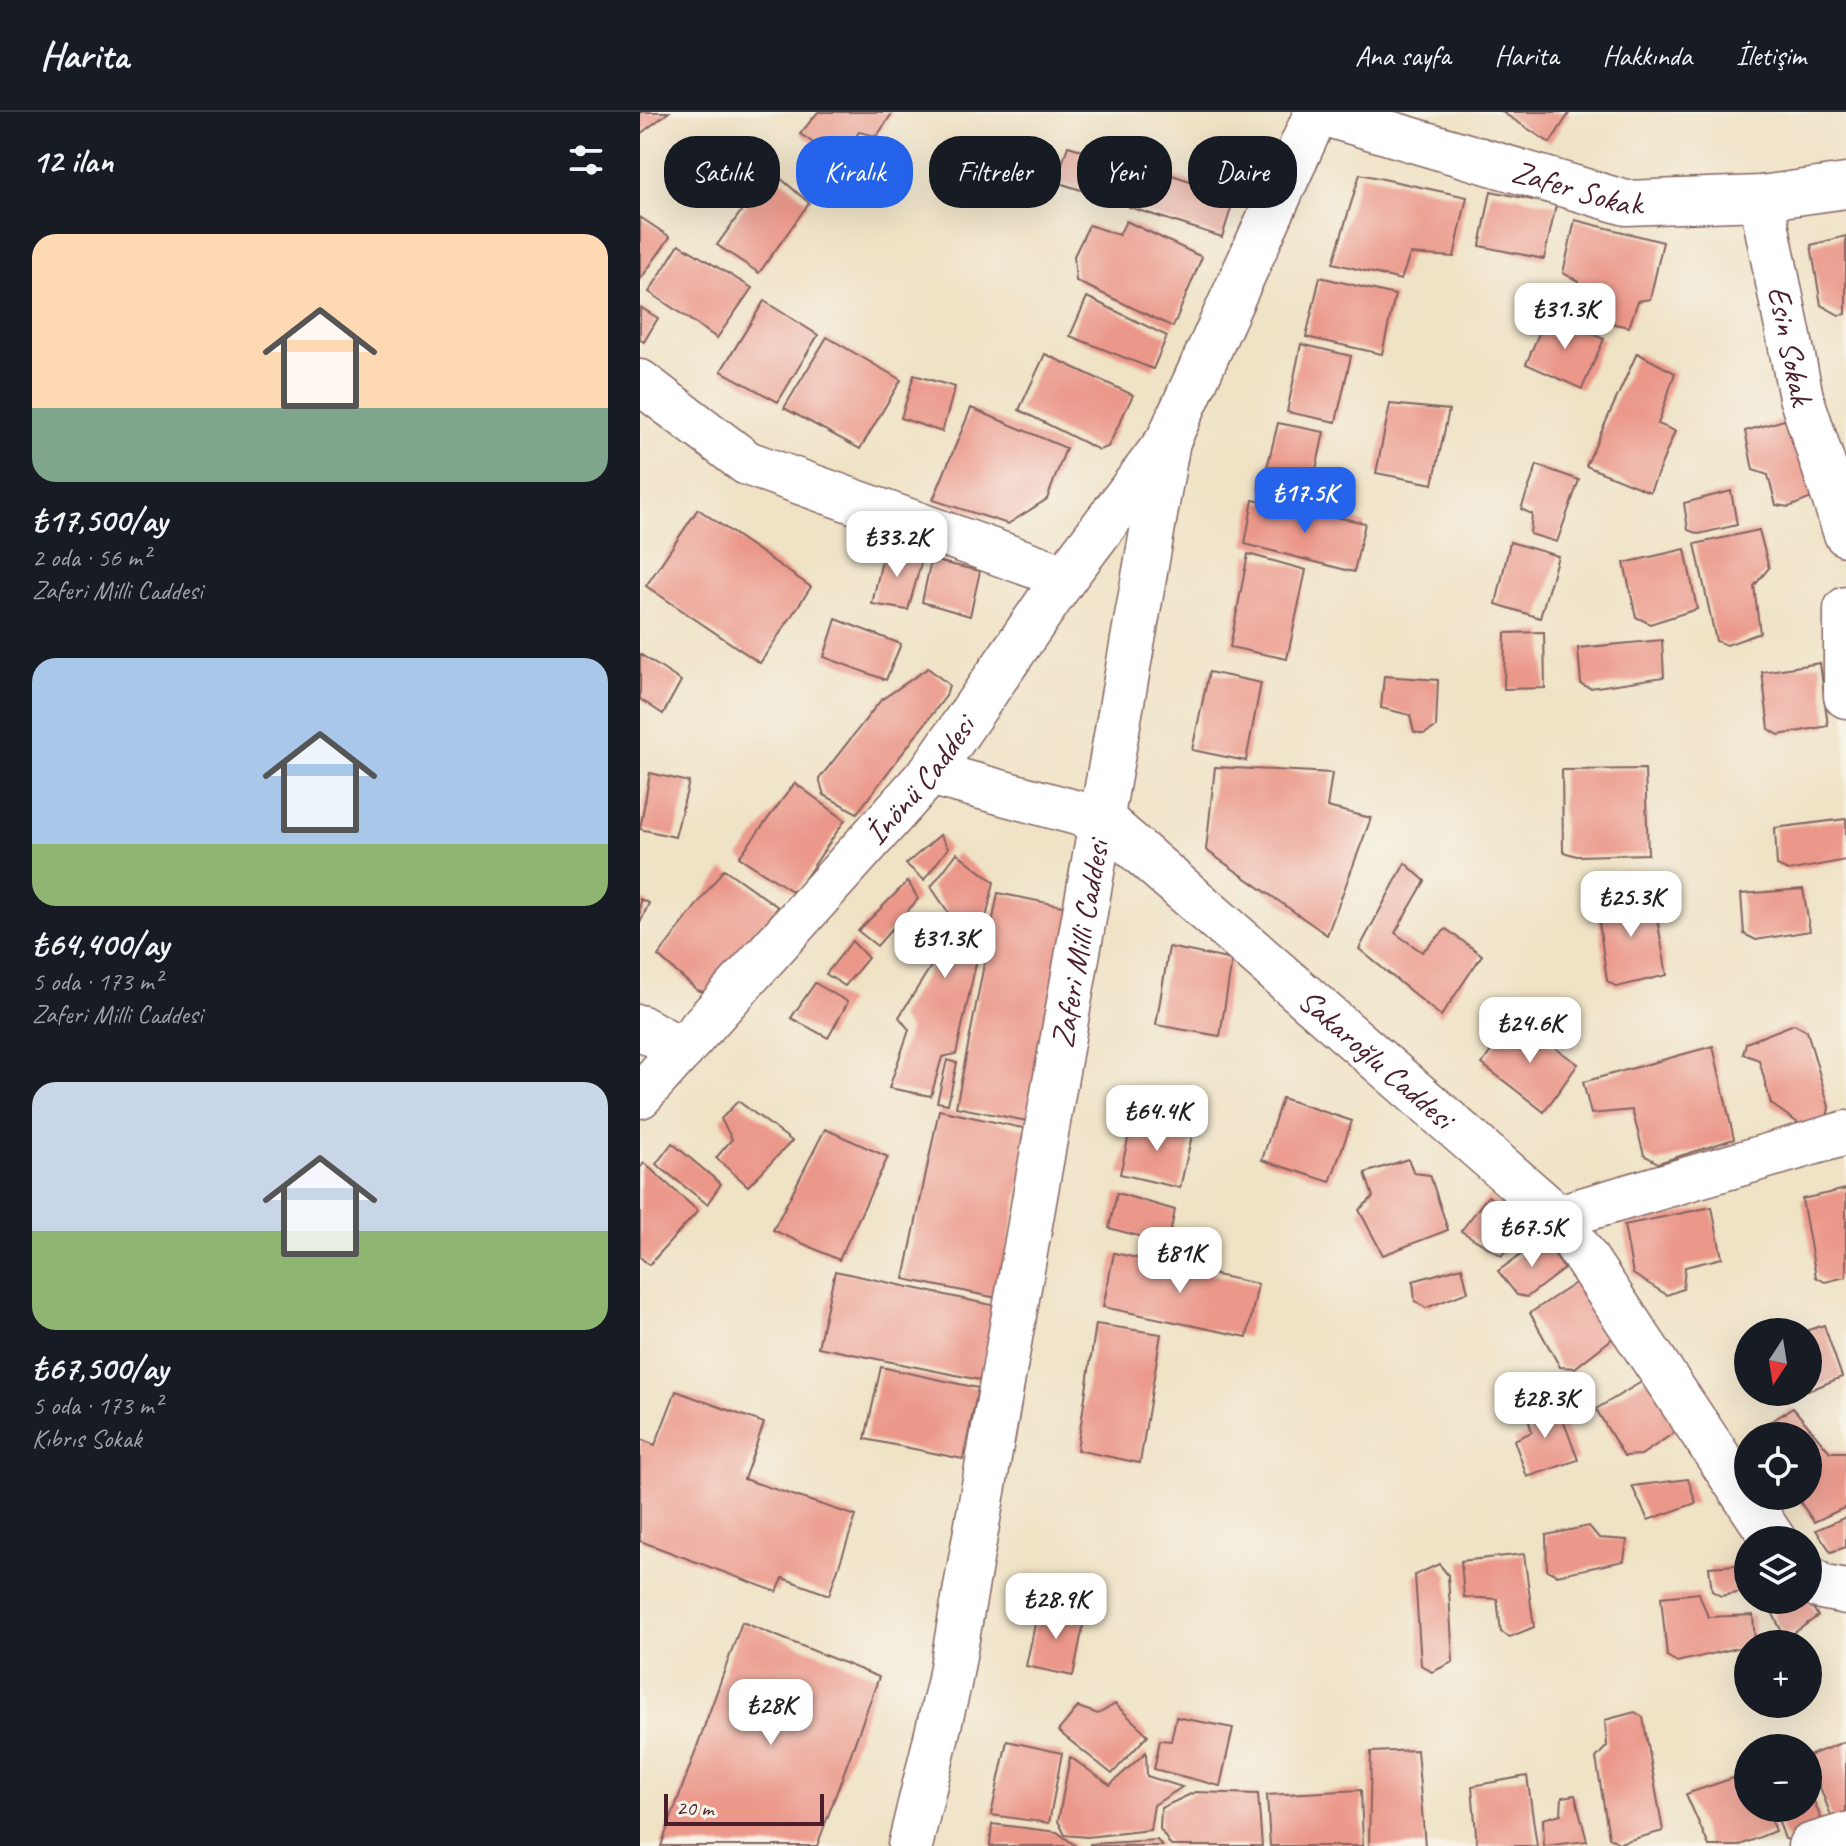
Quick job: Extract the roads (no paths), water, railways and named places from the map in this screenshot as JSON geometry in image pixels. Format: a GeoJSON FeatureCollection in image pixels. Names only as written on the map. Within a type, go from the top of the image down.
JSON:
{"type":"FeatureCollection","features":[{"type":"Feature","properties":{"kind":"street","name":"Zafer Sokak"},"geometry":{"type":"LineString","coordinates":[[1318,112],[1626,203],[1761,198],[1846,186]]}},
{"type":"Feature","properties":{"kind":"street","name":"Zaferi Milli Caddesi"},"geometry":{"type":"LineString","coordinates":[[910,1846],[949,1684],[1168,441],[1318,112]]}},
{"type":"Feature","properties":{"kind":"street","name":"Esin Sokak"},"geometry":{"type":"LineString","coordinates":[[1761,198],[1801,397],[1846,534]]}},
{"type":"Feature","properties":{"kind":"street"},"geometry":{"type":"LineString","coordinates":[[640,382],[747,463],[1065,577]]}},
{"type":"Feature","properties":{"kind":"street","name":"İnönü Caddesi"},"geometry":{"type":"LineString","coordinates":[[640,1096],[930,773],[1065,577],[1168,441]]}},
{"type":"Feature","properties":{"kind":"street"},"geometry":{"type":"LineString","coordinates":[[1846,609],[1846,696]]}},
{"type":"Feature","properties":{"kind":"street","name":"Sakaroğlu Caddesi"},"geometry":{"type":"LineString","coordinates":[[930,773],[1103,820],[1558,1217],[1765,1526]]}},
{"type":"Feature","properties":{"kind":"street"},"geometry":{"type":"LineString","coordinates":[[640,1027],[682,1050]]}},
{"type":"Feature","properties":{"kind":"street"},"geometry":{"type":"LineString","coordinates":[[1558,1217],[1846,1133]]}},
{"type":"Feature","properties":{"kind":"street"},"geometry":{"type":"LineString","coordinates":[[1822,1587],[1846,1592]]}},
{"type":"Feature","properties":{"kind":"street"},"geometry":{"type":"LineString","coordinates":[[1810,1846],[1846,1835]]}}]}
